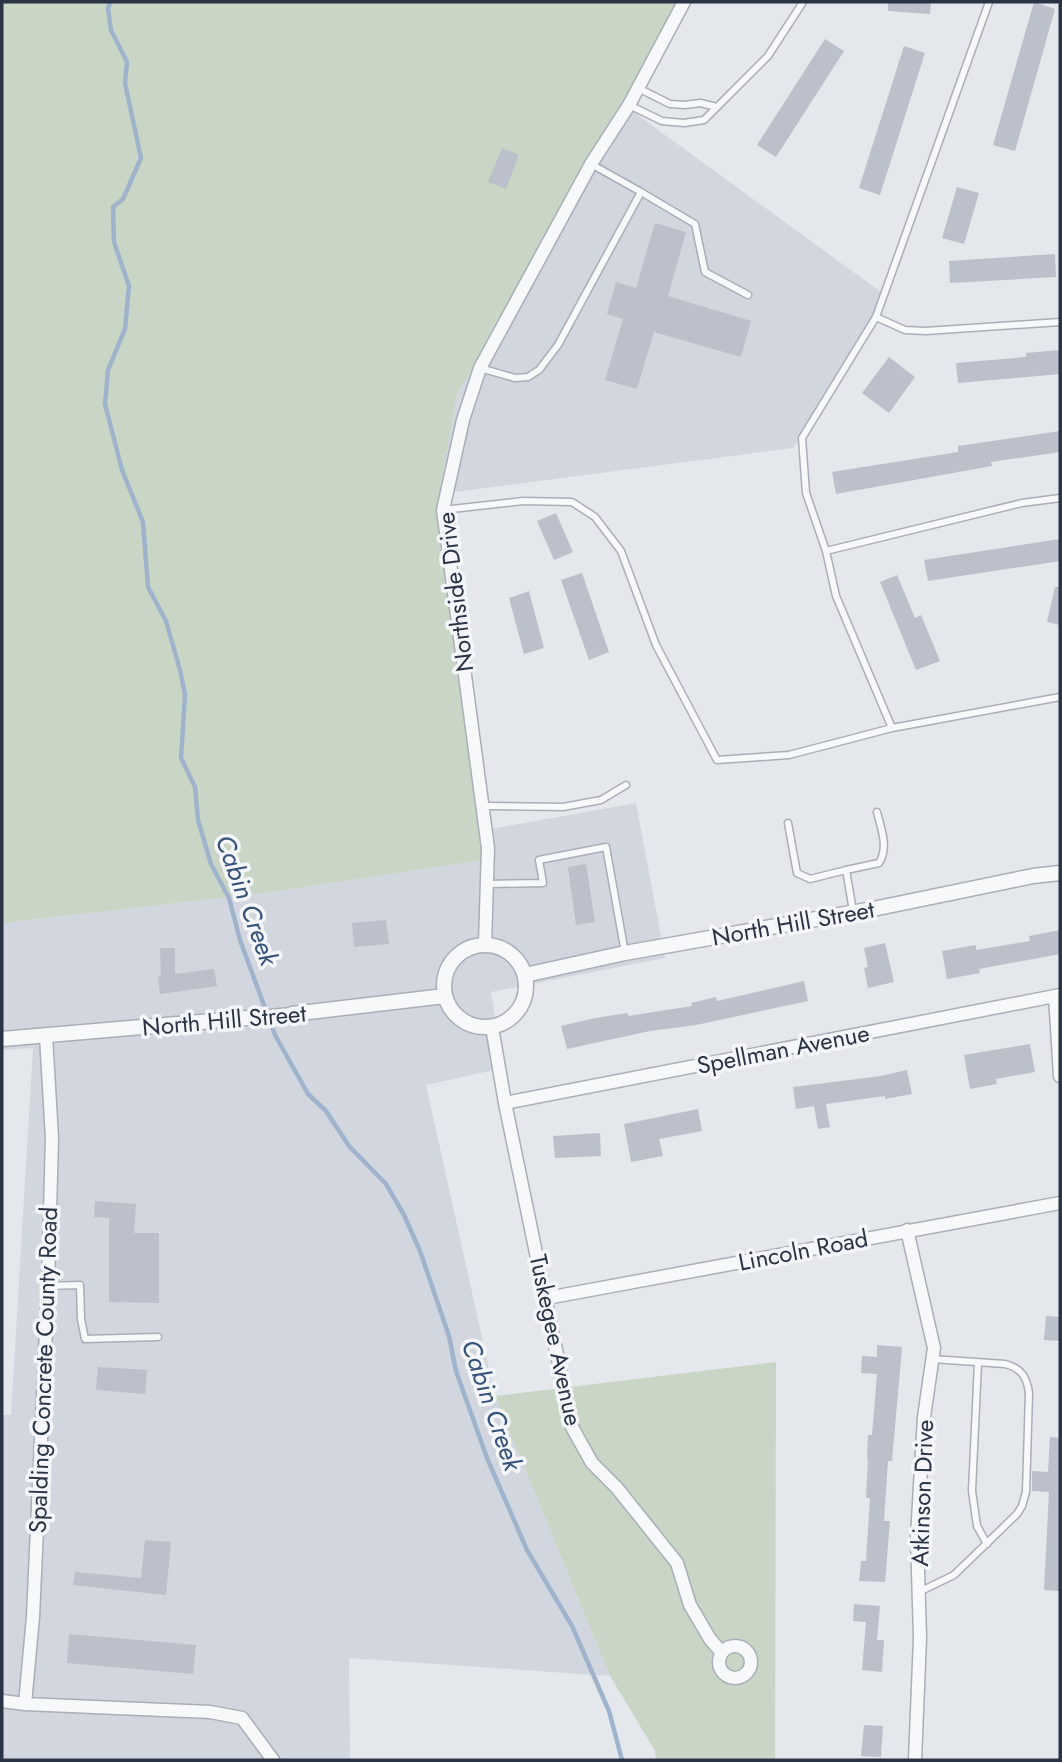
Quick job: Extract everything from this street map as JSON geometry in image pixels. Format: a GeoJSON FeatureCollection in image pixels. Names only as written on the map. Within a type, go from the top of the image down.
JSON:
{"type":"FeatureCollection","features":[{"type":"Feature","properties":{"kind":"street","name":"Northside Drive"},"geometry":{"type":"LineString","coordinates":[[485,944],[488,848],[443,510],[463,420],[481,368],[591,164],[629,105],[684,2]]}},
{"type":"Feature","properties":{"kind":"street","name":"North Hill Street"},"geometry":{"type":"LineString","coordinates":[[525,975],[625,953],[1060,873]]}},
{"type":"Feature","properties":{"kind":"street"},"geometry":{"type":"LineString","coordinates":[[473,946],[499,946],[511,953],[520,963],[525,975],[527,989],[516,1014],[492,1027],[468,1024],[458,1017],[445,996],[446,971],[453,960],[473,946]]}},
{"type":"Feature","properties":{"kind":"street"},"geometry":{"type":"LineString","coordinates":[[1058,995],[1060,1076]]}},
{"type":"Feature","properties":{"kind":"street","name":"Spellman Avenue"},"geometry":{"type":"LineString","coordinates":[[505,1103],[1058,995]]}},
{"type":"Feature","properties":{"kind":"street","name":"North Hill Street"},"geometry":{"type":"LineString","coordinates":[[2,1039],[292,1014],[445,996]]}},
{"type":"Feature","properties":{"kind":"street","name":"Tuskegee Avenue"},"geometry":{"type":"LineString","coordinates":[[492,1027],[505,1103],[572,1427],[593,1463],[617,1488],[677,1563],[690,1605],[710,1639],[722,1653]]}},
{"type":"Feature","properties":{"kind":"street","name":"Spalding Concrete County Road"},"geometry":{"type":"LineString","coordinates":[[25,1704],[33,1617],[48,1286],[52,1138],[46,1036]]}},
{"type":"Feature","properties":{"kind":"street","name":"Lincoln Road"},"geometry":{"type":"LineString","coordinates":[[547,1298],[1060,1203]]}},
{"type":"Feature","properties":{"kind":"street","name":"Atkinson Drive"},"geometry":{"type":"LineString","coordinates":[[906,1230],[933,1344],[924,1418],[917,1536],[920,1638],[915,1760]]}},
{"type":"Feature","properties":{"kind":"street"},"geometry":{"type":"LineString","coordinates":[[2,1701],[210,1712],[242,1718],[273,1760]]}},
{"type":"Feature","properties":{"kind":"lane"},"geometry":{"type":"LineString","coordinates":[[629,105],[662,121],[684,123],[704,120],[768,56],[803,2]]}},
{"type":"Feature","properties":{"kind":"lane"},"geometry":{"type":"LineString","coordinates":[[892,728],[836,596],[826,551],[806,493],[802,438],[876,317],[989,2]]}},
{"type":"Feature","properties":{"kind":"lane"},"geometry":{"type":"LineString","coordinates":[[638,88],[670,104],[700,103],[717,107]]}},
{"type":"Feature","properties":{"kind":"lane"},"geometry":{"type":"LineString","coordinates":[[591,164],[695,224],[705,272],[748,295]]}},
{"type":"Feature","properties":{"kind":"lane"},"geometry":{"type":"LineString","coordinates":[[481,368],[515,378],[528,377],[539,370],[558,345],[641,192]]}},
{"type":"Feature","properties":{"kind":"lane"},"geometry":{"type":"LineString","coordinates":[[876,317],[905,330],[926,331],[1060,321]]}},
{"type":"Feature","properties":{"kind":"lane"},"geometry":{"type":"LineString","coordinates":[[826,551],[1022,503],[1060,498]]}},
{"type":"Feature","properties":{"kind":"lane"},"geometry":{"type":"LineString","coordinates":[[443,510],[523,501],[572,502],[595,517],[621,551],[656,645],[717,760],[789,755],[892,728],[1060,697]]}},
{"type":"Feature","properties":{"kind":"lane"},"geometry":{"type":"LineString","coordinates":[[483,806],[563,807],[601,800],[626,785]]}},
{"type":"Feature","properties":{"kind":"lane"},"geometry":{"type":"LineString","coordinates":[[788,823],[797,873],[810,879],[879,863],[885,848],[877,812]]}},
{"type":"Feature","properties":{"kind":"lane"},"geometry":{"type":"LineString","coordinates":[[487,884],[543,883],[538,860],[606,847],[625,953]]}},
{"type":"Feature","properties":{"kind":"lane"},"geometry":{"type":"LineString","coordinates":[[846,870],[853,913]]}},
{"type":"Feature","properties":{"kind":"lane"},"geometry":{"type":"LineString","coordinates":[[48,1286],[80,1286],[80,1319],[85,1339],[158,1337]]}},
{"type":"Feature","properties":{"kind":"lane"},"geometry":{"type":"LineString","coordinates":[[919,1592],[954,1575],[1017,1514],[1024,1499],[1028,1380],[1019,1370],[1005,1364],[932,1359]]}},
{"type":"Feature","properties":{"kind":"lane"},"geometry":{"type":"LineString","coordinates":[[978,1363],[972,1491],[977,1526],[987,1544]]}},
{"type":"Feature","properties":{"kind":"shaded area"},"geometry":{"type":"Polygon","coordinates":[[[628,108],[885,295],[793,448],[439,494],[457,394],[628,108]]]}},
{"type":"Feature","properties":{"kind":"shaded area"},"geometry":{"type":"Polygon","coordinates":[[[636,803],[665,958],[491,992],[503,1068],[426,1085],[495,1396],[610,1676],[349,1658],[350,1760],[2,1760],[2,1415],[11,1415],[33,1048],[2,1050],[2,923],[265,893],[495,858],[491,829],[636,803]]]}},
{"type":"Feature","properties":{"kind":"green space"},"geometry":{"type":"Polygon","coordinates":[[[2,2],[686,2],[628,108],[457,394],[439,494],[496,858],[265,893],[2,923],[2,2]]]}},
{"type":"Feature","properties":{"kind":"green space"},"geometry":{"type":"Polygon","coordinates":[[[776,1362],[775,1760],[656,1760],[655,1751],[610,1676],[495,1396],[776,1362]]]}},
{"type":"Feature","properties":{"kind":"building"},"geometry":{"type":"Polygon","coordinates":[[[888,2],[931,2],[930,14],[888,11],[888,2]]]}},
{"type":"Feature","properties":{"kind":"building"},"geometry":{"type":"Polygon","coordinates":[[[1034,2],[1055,9],[1015,151],[993,145],[1034,2]]]}},
{"type":"Feature","properties":{"kind":"building"},"geometry":{"type":"Polygon","coordinates":[[[825,39],[844,51],[776,157],[757,145],[825,39]]]}},
{"type":"Feature","properties":{"kind":"building"},"geometry":{"type":"Polygon","coordinates":[[[904,46],[925,53],[880,195],[859,188],[904,46]]]}},
{"type":"Feature","properties":{"kind":"building"},"geometry":{"type":"Polygon","coordinates":[[[502,148],[519,155],[506,189],[488,182],[502,148]]]}},
{"type":"Feature","properties":{"kind":"building"},"geometry":{"type":"Polygon","coordinates":[[[957,187],[979,193],[964,244],[942,238],[957,187]]]}},
{"type":"Feature","properties":{"kind":"building"},"geometry":{"type":"Polygon","coordinates":[[[655,223],[686,232],[668,296],[751,321],[741,357],[654,332],[637,389],[605,380],[623,319],[607,314],[616,282],[636,288],[655,223]]]}},
{"type":"Feature","properties":{"kind":"building"},"geometry":{"type":"Polygon","coordinates":[[[1055,254],[1056,277],[950,283],[949,261],[1055,254]]]}},
{"type":"Feature","properties":{"kind":"building"},"geometry":{"type":"Polygon","coordinates":[[[1060,350],[1060,374],[958,383],[956,363],[1026,357],[1026,353],[1060,350]]]}},
{"type":"Feature","properties":{"kind":"building"},"geometry":{"type":"Polygon","coordinates":[[[889,357],[915,377],[889,413],[862,393],[889,357]]]}},
{"type":"Feature","properties":{"kind":"building"},"geometry":{"type":"Polygon","coordinates":[[[1060,431],[1060,452],[991,462],[992,466],[836,494],[832,472],[958,452],[958,446],[1060,431]]]}},
{"type":"Feature","properties":{"kind":"building"},"geometry":{"type":"Polygon","coordinates":[[[556,513],[573,552],[554,560],[537,521],[556,513]]]}},
{"type":"Feature","properties":{"kind":"building"},"geometry":{"type":"Polygon","coordinates":[[[1060,539],[1060,561],[928,581],[924,560],[1060,539]]]}},
{"type":"Feature","properties":{"kind":"building"},"geometry":{"type":"Polygon","coordinates":[[[582,573],[609,652],[589,660],[561,580],[582,573]]]}},
{"type":"Feature","properties":{"kind":"building"},"geometry":{"type":"Polygon","coordinates":[[[897,575],[915,618],[921,615],[940,661],[916,670],[880,582],[897,575]]]}},
{"type":"Feature","properties":{"kind":"building"},"geometry":{"type":"Polygon","coordinates":[[[1055,587],[1060,587],[1060,625],[1047,622],[1055,587]]]}},
{"type":"Feature","properties":{"kind":"building"},"geometry":{"type":"Polygon","coordinates":[[[529,591],[544,648],[524,654],[509,598],[529,591]]]}},
{"type":"Feature","properties":{"kind":"building"},"geometry":{"type":"Polygon","coordinates":[[[586,864],[595,922],[576,925],[568,867],[586,864]]]}},
{"type":"Feature","properties":{"kind":"building"},"geometry":{"type":"Polygon","coordinates":[[[386,920],[389,944],[354,947],[352,923],[386,920]]]}},
{"type":"Feature","properties":{"kind":"building"},"geometry":{"type":"Polygon","coordinates":[[[1060,930],[1060,954],[979,969],[980,973],[947,979],[942,951],[976,945],[976,950],[1030,941],[1029,936],[1060,930]]]}},
{"type":"Feature","properties":{"kind":"building"},"geometry":{"type":"Polygon","coordinates":[[[885,943],[894,982],[868,988],[864,948],[885,943]]]}},
{"type":"Feature","properties":{"kind":"building"},"geometry":{"type":"Polygon","coordinates":[[[160,948],[175,948],[175,974],[214,969],[217,986],[160,994],[160,948]]]}},
{"type":"Feature","properties":{"kind":"building"},"geometry":{"type":"Polygon","coordinates":[[[804,981],[808,1001],[567,1049],[561,1026],[595,1018],[692,1006],[691,1003],[716,997],[717,1001],[804,981]]]}},
{"type":"Feature","properties":{"kind":"building"},"geometry":{"type":"Polygon","coordinates":[[[1030,1044],[1035,1072],[996,1079],[997,1084],[970,1089],[964,1055],[1030,1044]]]}},
{"type":"Feature","properties":{"kind":"building"},"geometry":{"type":"Polygon","coordinates":[[[907,1070],[912,1094],[826,1104],[830,1127],[818,1129],[814,1106],[796,1109],[793,1087],[907,1070]]]}},
{"type":"Feature","properties":{"kind":"building"},"geometry":{"type":"Polygon","coordinates":[[[698,1109],[702,1131],[659,1139],[663,1156],[631,1162],[624,1124],[698,1109]]]}},
{"type":"Feature","properties":{"kind":"building"},"geometry":{"type":"Polygon","coordinates":[[[600,1133],[601,1156],[555,1158],[553,1136],[600,1133]]]}},
{"type":"Feature","properties":{"kind":"building"},"geometry":{"type":"Polygon","coordinates":[[[95,1201],[136,1204],[134,1233],[159,1233],[159,1303],[109,1302],[109,1218],[94,1217],[95,1201]]]}},
{"type":"Feature","properties":{"kind":"building"},"geometry":{"type":"Polygon","coordinates":[[[1046,1316],[1060,1317],[1060,1341],[1044,1340],[1046,1316]]]}},
{"type":"Feature","properties":{"kind":"building"},"geometry":{"type":"Polygon","coordinates":[[[877,1345],[902,1347],[892,1461],[888,1461],[884,1521],[890,1521],[885,1582],[859,1581],[861,1561],[866,1561],[870,1498],[866,1498],[868,1435],[872,1435],[877,1374],[861,1373],[862,1356],[877,1357],[877,1345]]]}},
{"type":"Feature","properties":{"kind":"building"},"geometry":{"type":"Polygon","coordinates":[[[98,1367],[147,1370],[145,1394],[96,1390],[98,1367]]]}},
{"type":"Feature","properties":{"kind":"building"},"geometry":{"type":"Polygon","coordinates":[[[1050,1437],[1060,1438],[1060,1591],[1044,1590],[1049,1492],[1032,1491],[1032,1471],[1048,1472],[1050,1437]]]}},
{"type":"Feature","properties":{"kind":"building"},"geometry":{"type":"Polygon","coordinates":[[[145,1540],[171,1542],[166,1595],[73,1585],[75,1572],[141,1578],[145,1540]]]}},
{"type":"Feature","properties":{"kind":"building"},"geometry":{"type":"Polygon","coordinates":[[[854,1604],[880,1606],[877,1640],[884,1640],[882,1672],[862,1670],[866,1622],[853,1621],[854,1604]]]}},
{"type":"Feature","properties":{"kind":"building"},"geometry":{"type":"Polygon","coordinates":[[[69,1634],[196,1645],[193,1674],[67,1663],[69,1634]]]}},
{"type":"Feature","properties":{"kind":"building"},"geometry":{"type":"Polygon","coordinates":[[[864,1725],[883,1726],[881,1757],[861,1756],[864,1725]]]}},
{"type":"Feature","properties":{"kind":"waterway","name":"Cabin Creek"},"geometry":{"type":"LineString","coordinates":[[110,2],[108,9],[111,30],[127,62],[125,83],[141,158],[123,199],[113,207],[114,242],[129,286],[125,329],[108,370],[105,404],[122,470],[143,522],[148,587],[166,621],[180,670],[185,694],[181,758],[195,787],[198,820],[211,864],[229,898],[240,940],[275,1035],[308,1094],[326,1111],[349,1146],[386,1184],[404,1215],[420,1251],[449,1336],[456,1371],[487,1458],[527,1550],[572,1626],[609,1711],[622,1760]]}}]}
